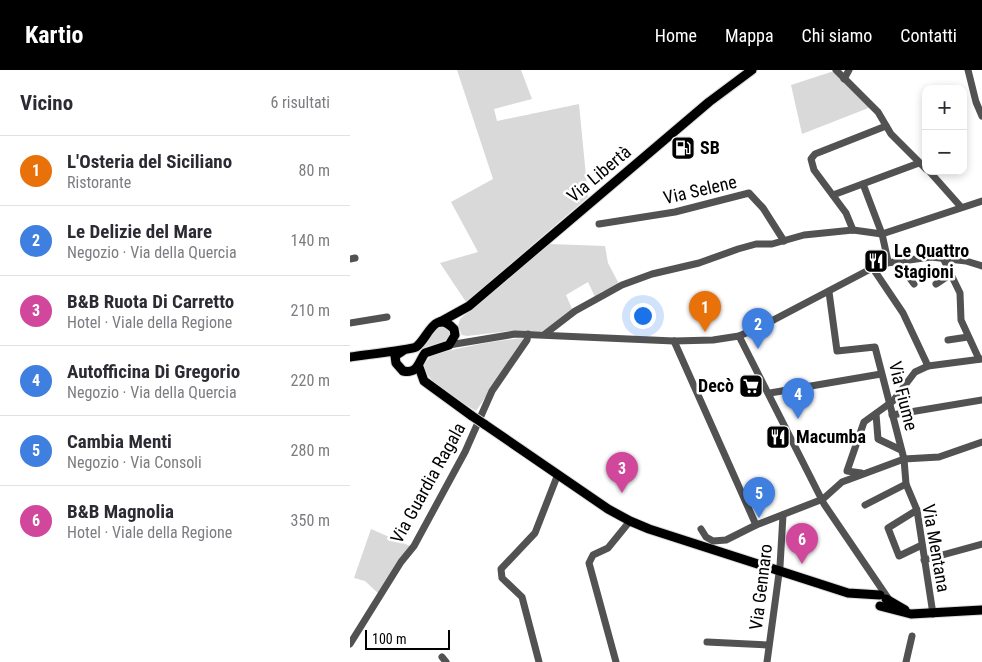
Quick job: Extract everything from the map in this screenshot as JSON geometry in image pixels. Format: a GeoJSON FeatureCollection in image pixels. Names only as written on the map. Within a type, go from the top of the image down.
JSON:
{"type":"FeatureCollection","features":[{"type":"Feature","properties":{"kind":"main road","name":"Via Libertà"},"geometry":{"type":"LineString","coordinates":[[469,306],[695,114],[752,70]]}},
{"type":"Feature","properties":{"kind":"main road"},"geometry":{"type":"LineString","coordinates":[[395,360],[398,353],[416,346],[424,340],[431,326],[469,306]]}},
{"type":"Feature","properties":{"kind":"main road"},"geometry":{"type":"LineString","coordinates":[[404,371],[412,371],[419,367],[425,354],[449,345],[456,320],[469,306]]}},
{"type":"Feature","properties":{"kind":"main road"},"geometry":{"type":"LineString","coordinates":[[440,322],[448,324],[454,330]]}},
{"type":"Feature","properties":{"kind":"main road"},"geometry":{"type":"LineString","coordinates":[[352,357],[404,350]]}},
{"type":"Feature","properties":{"kind":"main road"},"geometry":{"type":"LineString","coordinates":[[352,357],[386,356],[395,360],[404,371],[608,509],[630,521],[848,592],[880,598]]}},
{"type":"Feature","properties":{"kind":"main road"},"geometry":{"type":"LineString","coordinates":[[419,367],[424,381],[434,390]]}},
{"type":"Feature","properties":{"kind":"main road"},"geometry":{"type":"LineString","coordinates":[[848,592],[880,598],[900,612],[932,614],[982,610]]}},
{"type":"Feature","properties":{"kind":"street"},"geometry":{"type":"LineString","coordinates":[[836,70],[878,112],[886,126],[922,166]]}},
{"type":"Feature","properties":{"kind":"street"},"geometry":{"type":"LineString","coordinates":[[844,79],[849,70]]}},
{"type":"Feature","properties":{"kind":"street"},"geometry":{"type":"LineString","coordinates":[[968,70],[976,102],[982,116]]}},
{"type":"Feature","properties":{"kind":"street"},"geometry":{"type":"LineString","coordinates":[[853,230],[846,213],[814,170],[811,162],[812,157],[886,126]]}},
{"type":"Feature","properties":{"kind":"street"},"geometry":{"type":"LineString","coordinates":[[833,195],[919,163]]}},
{"type":"Feature","properties":{"kind":"street"},"geometry":{"type":"LineString","coordinates":[[933,175],[961,207]]}},
{"type":"Feature","properties":{"kind":"street"},"geometry":{"type":"LineString","coordinates":[[863,184],[892,261],[914,284]]}},
{"type":"Feature","properties":{"kind":"street","name":"Via Selene"},"geometry":{"type":"LineString","coordinates":[[599,224],[675,212],[750,194],[763,208],[784,241]]}},
{"type":"Feature","properties":{"kind":"street"},"geometry":{"type":"LineString","coordinates":[[545,335],[575,312],[638,278],[699,263],[738,249],[784,241],[804,235],[853,230],[882,234],[982,201]]}},
{"type":"Feature","properties":{"kind":"street"},"geometry":{"type":"LineString","coordinates":[[866,473],[856,474],[847,471],[864,422],[888,405],[915,372],[928,366],[981,359],[968,337],[961,320],[960,293],[943,258]]}},
{"type":"Feature","properties":{"kind":"street"},"geometry":{"type":"LineString","coordinates":[[449,345],[479,339],[528,334],[674,341],[713,340],[739,336],[796,310],[872,267],[892,261],[943,258],[966,261],[982,266]]}},
{"type":"Feature","properties":{"kind":"street"},"geometry":{"type":"LineString","coordinates":[[872,267],[903,313],[928,366]]}},
{"type":"Feature","properties":{"kind":"street"},"geometry":{"type":"LineString","coordinates":[[936,284],[951,274]]}},
{"type":"Feature","properties":{"kind":"street","name":"Via Fiume"},"geometry":{"type":"LineString","coordinates":[[829,292],[837,351],[875,347],[888,405],[904,459]]}},
{"type":"Feature","properties":{"kind":"street"},"geometry":{"type":"LineString","coordinates":[[350,323],[387,318]]}},
{"type":"Feature","properties":{"kind":"street"},"geometry":{"type":"LineString","coordinates":[[562,335],[562,327],[565,321]]}},
{"type":"Feature","properties":{"kind":"street"},"geometry":{"type":"LineString","coordinates":[[454,330],[464,338],[479,339]]}},
{"type":"Feature","properties":{"kind":"street","name":"Via Guardia Ragala"},"geometry":{"type":"LineString","coordinates":[[350,644],[401,562],[414,546],[465,452],[492,391],[527,340],[528,334]]}},
{"type":"Feature","properties":{"kind":"street"},"geometry":{"type":"LineString","coordinates":[[739,336],[823,499],[870,572],[880,598]]}},
{"type":"Feature","properties":{"kind":"street"},"geometry":{"type":"LineString","coordinates":[[948,340],[968,337]]}},
{"type":"Feature","properties":{"kind":"street"},"geometry":{"type":"LineString","coordinates":[[674,341],[756,525]]}},
{"type":"Feature","properties":{"kind":"street"},"geometry":{"type":"LineString","coordinates":[[770,393],[881,374]]}},
{"type":"Feature","properties":{"kind":"street"},"geometry":{"type":"LineString","coordinates":[[892,415],[982,400]]}},
{"type":"Feature","properties":{"kind":"street"},"geometry":{"type":"LineString","coordinates":[[876,414],[878,439],[901,450]]}},
{"type":"Feature","properties":{"kind":"street"},"geometry":{"type":"LineString","coordinates":[[701,529],[706,537],[713,541],[726,540],[756,525],[823,499],[842,482],[904,459],[939,457],[982,442]]}},
{"type":"Feature","properties":{"kind":"street","name":"Via Mentana"},"geometry":{"type":"LineString","coordinates":[[904,459],[906,484],[917,510],[932,614]]}},
{"type":"Feature","properties":{"kind":"street"},"geometry":{"type":"LineString","coordinates":[[539,662],[522,597],[502,578],[501,569],[535,533],[558,474]]}},
{"type":"Feature","properties":{"kind":"street"},"geometry":{"type":"LineString","coordinates":[[865,505],[906,484]]}},
{"type":"Feature","properties":{"kind":"street"},"geometry":{"type":"LineString","coordinates":[[917,510],[888,528],[899,556],[922,545]]}},
{"type":"Feature","properties":{"kind":"street","name":"Via Gennaro"},"geometry":{"type":"LineString","coordinates":[[767,662],[780,571],[783,516]]}},
{"type":"Feature","properties":{"kind":"street"},"geometry":{"type":"LineString","coordinates":[[616,662],[589,562],[593,555],[608,548],[630,521]]}},
{"type":"Feature","properties":{"kind":"street"},"geometry":{"type":"LineString","coordinates":[[724,552],[726,540]]}},
{"type":"Feature","properties":{"kind":"street"},"geometry":{"type":"LineString","coordinates":[[924,560],[982,544]]}},
{"type":"Feature","properties":{"kind":"street"},"geometry":{"type":"LineString","coordinates":[[870,572],[880,598]]}},
{"type":"Feature","properties":{"kind":"street"},"geometry":{"type":"LineString","coordinates":[[906,662],[912,636]]}},
{"type":"Feature","properties":{"kind":"street"},"geometry":{"type":"LineString","coordinates":[[707,642],[768,645]]}},
{"type":"Feature","properties":{"kind":"shaded area"},"geometry":{"type":"Polygon","coordinates":[[[457,70],[521,70],[532,99],[494,109],[497,121],[579,104],[588,197],[466,302],[440,263],[478,252],[451,202],[493,179],[457,70]]]}},
{"type":"Feature","properties":{"kind":"shaded area"},"geometry":{"type":"Polygon","coordinates":[[[834,71],[871,107],[802,134],[791,85],[834,71]]]}},
{"type":"Feature","properties":{"kind":"shaded area"},"geometry":{"type":"Polygon","coordinates":[[[549,244],[605,246],[608,263],[619,284],[595,297],[588,282],[566,295],[573,311],[543,331],[511,331],[462,335],[458,326],[460,319],[549,244]]]}},
{"type":"Feature","properties":{"kind":"shaded area"},"geometry":{"type":"Polygon","coordinates":[[[440,326],[447,328],[449,332],[446,343],[424,348],[423,346],[430,333],[440,326]]]}},
{"type":"Feature","properties":{"kind":"shaded area"},"geometry":{"type":"Polygon","coordinates":[[[523,338],[523,342],[476,411],[437,385],[426,371],[424,364],[432,355],[454,349],[523,338]]]}},
{"type":"Feature","properties":{"kind":"shaded area"},"geometry":{"type":"Polygon","coordinates":[[[371,529],[410,546],[401,557],[380,595],[365,581],[354,578],[371,529]]]}},
{"type":"Feature","properties":{"kind":"place","name":"SB"},"geometry":{"type":"Point","coordinates":[683,148]}},
{"type":"Feature","properties":{"kind":"place","name":"Le Quattro Stagioni"},"geometry":{"type":"Point","coordinates":[876,261]}},
{"type":"Feature","properties":{"kind":"place","name":"L'Osteria del Siciliano"},"geometry":{"type":"Point","coordinates":[705,332]}},
{"type":"Feature","properties":{"kind":"place","name":"Le Delizie del Mare"},"geometry":{"type":"Point","coordinates":[758,349]}},
{"type":"Feature","properties":{"kind":"place","name":"Decò"},"geometry":{"type":"Point","coordinates":[751,386]}},
{"type":"Feature","properties":{"kind":"place","name":"Autofficina Di Gregorio"},"geometry":{"type":"Point","coordinates":[798,419]}},
{"type":"Feature","properties":{"kind":"place","name":"Macumba"},"geometry":{"type":"Point","coordinates":[778,437]}},
{"type":"Feature","properties":{"kind":"place","name":"B&B Ruota Di Carretto"},"geometry":{"type":"Point","coordinates":[622,493]}},
{"type":"Feature","properties":{"kind":"place","name":"Cambia Menti"},"geometry":{"type":"Point","coordinates":[759,518]}},
{"type":"Feature","properties":{"kind":"place","name":"B&B Magnolia"},"geometry":{"type":"Point","coordinates":[802,564]}}]}
